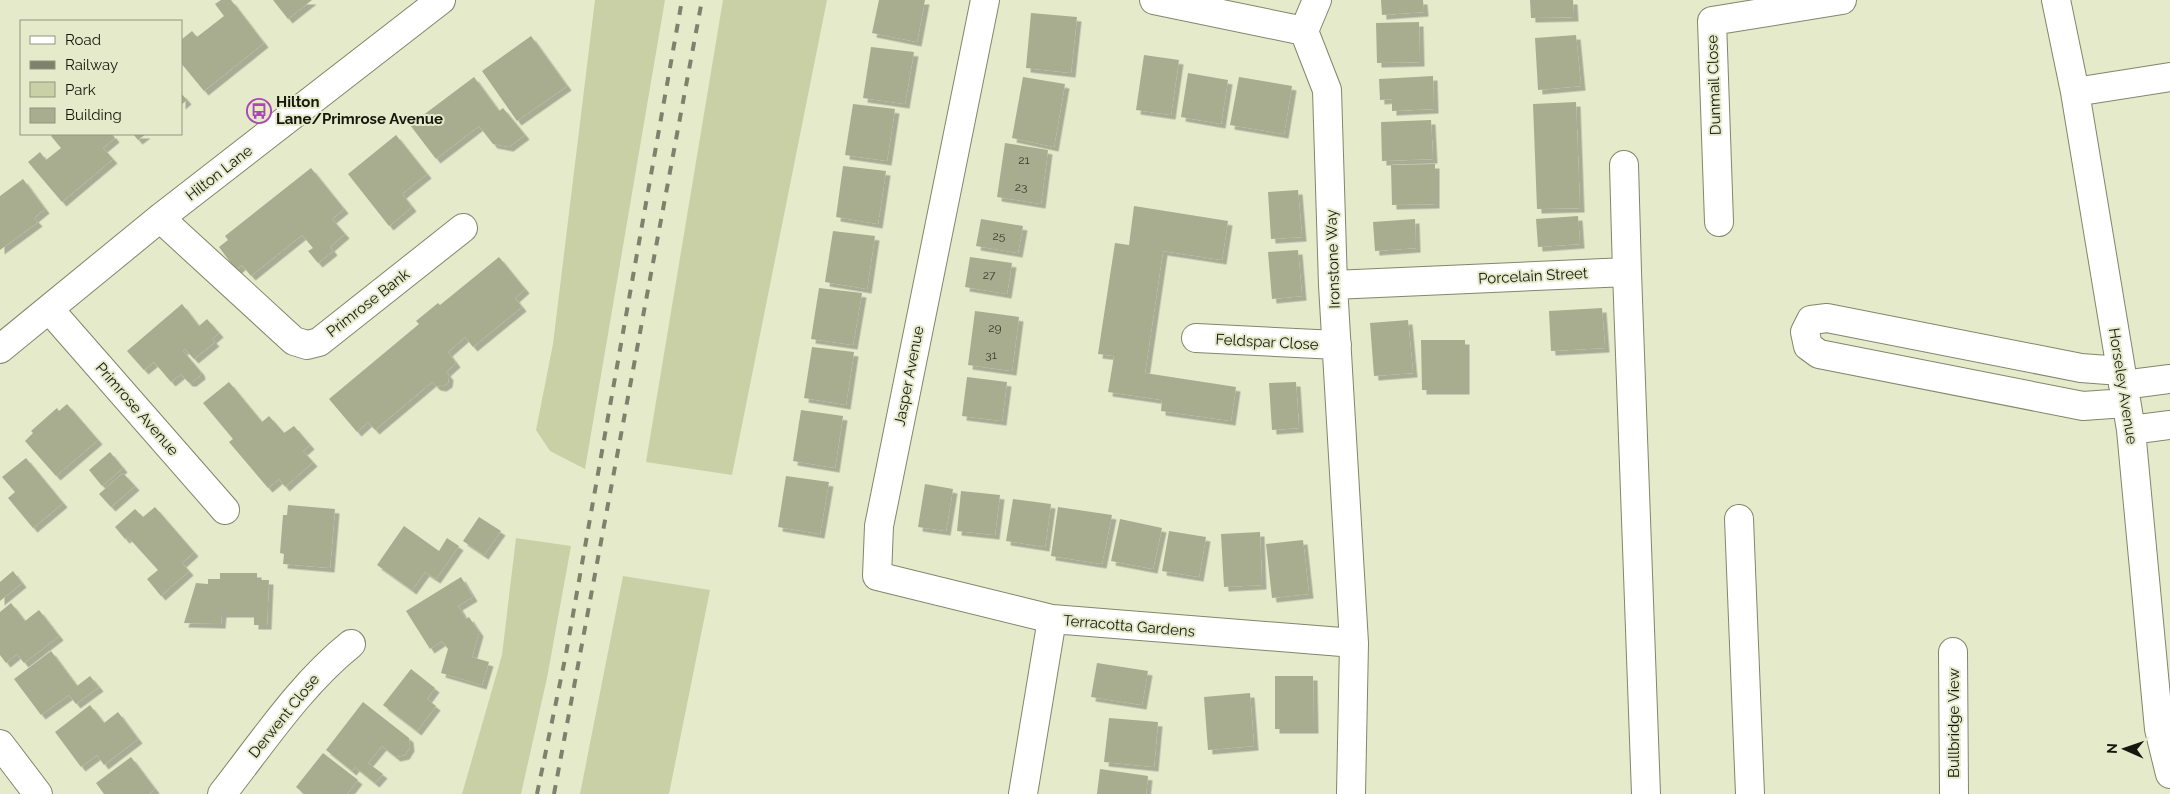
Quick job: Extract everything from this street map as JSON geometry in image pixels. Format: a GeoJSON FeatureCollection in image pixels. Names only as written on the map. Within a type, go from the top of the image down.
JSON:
{"type":"FeatureCollection","features":[{"type":"Feature","properties":{"kind":"street","name":"Hilton Lane"},"geometry":{"type":"LineString","coordinates":[[0,350],[160,218],[441,0]]}},
{"type":"Feature","properties":{"kind":"street","name":"Jasper Avenue"},"geometry":{"type":"LineString","coordinates":[[985,0],[879,526],[877,576],[1052,619]]}},
{"type":"Feature","properties":{"kind":"street"},"geometry":{"type":"LineString","coordinates":[[1154,0],[1304,31],[1317,0]]}},
{"type":"Feature","properties":{"kind":"street","name":"Dunmail Close"},"geometry":{"type":"LineString","coordinates":[[1719,222],[1711,11],[1842,0]]}},
{"type":"Feature","properties":{"kind":"street","name":"Horseley Avenue"},"geometry":{"type":"LineString","coordinates":[[2056,0],[2075,92],[2131,430],[2159,729],[2170,774]]}},
{"type":"Feature","properties":{"kind":"street","name":"Ironstone Way"},"geometry":{"type":"LineString","coordinates":[[1304,31],[1326,90],[1333,285],[1354,643],[1352,794]]}},
{"type":"Feature","properties":{"kind":"street"},"geometry":{"type":"LineString","coordinates":[[2075,92],[2170,77]]}},
{"type":"Feature","properties":{"kind":"street"},"geometry":{"type":"LineString","coordinates":[[1624,165],[1646,794]]}},
{"type":"Feature","properties":{"kind":"street","name":"Primrose Bank"},"geometry":{"type":"LineString","coordinates":[[160,218],[294,341],[307,345],[319,342],[462,228]]}},
{"type":"Feature","properties":{"kind":"street","name":"Porcelain Street"},"geometry":{"type":"LineString","coordinates":[[1333,285],[1627,272]]}},
{"type":"Feature","properties":{"kind":"street","name":"Primrose Avenue"},"geometry":{"type":"LineString","coordinates":[[49,308],[225,510]]}},
{"type":"Feature","properties":{"kind":"street"},"geometry":{"type":"LineString","coordinates":[[2124,386],[2081,368],[1827,318],[1811,320],[1805,332],[1808,346],[1819,354],[2083,406],[2124,386],[2170,379]]}},
{"type":"Feature","properties":{"kind":"street","name":"Feldspar Close"},"geometry":{"type":"LineString","coordinates":[[1196,338],[1337,345]]}},
{"type":"Feature","properties":{"kind":"street"},"geometry":{"type":"LineString","coordinates":[[2131,430],[2170,425]]}},
{"type":"Feature","properties":{"kind":"street"},"geometry":{"type":"LineString","coordinates":[[1740,519],[1750,791]]}},
{"type":"Feature","properties":{"kind":"street","name":"Terracotta Gardens"},"geometry":{"type":"LineString","coordinates":[[1022,794],[1052,619],[1354,643]]}},
{"type":"Feature","properties":{"kind":"street","name":"Derwent Close"},"geometry":{"type":"LineString","coordinates":[[222,794],[311,680],[328,662],[351,644]]}},
{"type":"Feature","properties":{"kind":"street","name":"Bullbridge View"},"geometry":{"type":"LineString","coordinates":[[1953,652],[1954,794]]}},
{"type":"Feature","properties":{"kind":"street"},"geometry":{"type":"LineString","coordinates":[[0,744],[38,794]]}},
{"type":"Feature","properties":{"kind":"green space"},"geometry":{"type":"Polygon","coordinates":[[[595,0],[665,0],[585,469],[550,451],[536,430],[553,344],[595,0]]]}},
{"type":"Feature","properties":{"kind":"green space"},"geometry":{"type":"Polygon","coordinates":[[[723,0],[827,0],[732,475],[646,462],[723,0]]]}},
{"type":"Feature","properties":{"kind":"green space"},"geometry":{"type":"Polygon","coordinates":[[[516,538],[571,546],[547,678],[521,794],[462,794],[502,655],[516,538]]]}},
{"type":"Feature","properties":{"kind":"green space"},"geometry":{"type":"Polygon","coordinates":[[[623,576],[710,590],[669,794],[580,794],[623,576]]]}},
{"type":"Feature","properties":{"kind":"building"},"geometry":{"type":"Polygon","coordinates":[[[221,0],[231,0],[264,43],[204,91],[182,64],[182,39],[192,31],[197,37],[224,16],[215,4],[221,0]]]}},
{"type":"Feature","properties":{"kind":"building"},"geometry":{"type":"Polygon","coordinates":[[[273,0],[312,0],[288,19],[273,0]]]}},
{"type":"Feature","properties":{"kind":"building"},"geometry":{"type":"Polygon","coordinates":[[[879,0],[925,0],[917,42],[872,33],[879,0]]]}},
{"type":"Feature","properties":{"kind":"building"},"geometry":{"type":"Polygon","coordinates":[[[1381,0],[1423,0],[1424,12],[1382,15],[1381,0]]]}},
{"type":"Feature","properties":{"kind":"building"},"geometry":{"type":"Polygon","coordinates":[[[1530,0],[1573,0],[1574,17],[1531,18],[1530,0]]]}},
{"type":"Feature","properties":{"kind":"building"},"geometry":{"type":"Polygon","coordinates":[[[1031,13],[1077,17],[1071,73],[1026,68],[1031,13]]]}},
{"type":"Feature","properties":{"kind":"building"},"geometry":{"type":"Polygon","coordinates":[[[1419,22],[1420,62],[1377,63],[1376,23],[1419,22]]]}},
{"type":"Feature","properties":{"kind":"building"},"geometry":{"type":"Polygon","coordinates":[[[1576,35],[1581,86],[1538,90],[1535,38],[1576,35]]]}},
{"type":"Feature","properties":{"kind":"building"},"geometry":{"type":"Polygon","coordinates":[[[531,36],[567,86],[517,121],[482,71],[531,36]]]}},
{"type":"Feature","properties":{"kind":"building"},"geometry":{"type":"Polygon","coordinates":[[[871,47],[914,52],[905,104],[863,98],[871,47]]]}},
{"type":"Feature","properties":{"kind":"building"},"geometry":{"type":"Polygon","coordinates":[[[1144,55],[1179,60],[1171,115],[1136,110],[1144,55]]]}},
{"type":"Feature","properties":{"kind":"building"},"geometry":{"type":"Polygon","coordinates":[[[1188,73],[1228,80],[1221,124],[1181,117],[1188,73]]]}},
{"type":"Feature","properties":{"kind":"building"},"geometry":{"type":"Polygon","coordinates":[[[1433,76],[1434,109],[1392,111],[1392,99],[1380,100],[1379,79],[1433,76]]]}},
{"type":"Feature","properties":{"kind":"building"},"geometry":{"type":"Polygon","coordinates":[[[474,77],[499,111],[503,108],[525,135],[509,147],[493,144],[479,126],[436,159],[410,125],[474,77]]]}},
{"type":"Feature","properties":{"kind":"building"},"geometry":{"type":"Polygon","coordinates":[[[1023,77],[1065,84],[1054,147],[1012,138],[1023,77]]]}},
{"type":"Feature","properties":{"kind":"building"},"geometry":{"type":"Polygon","coordinates":[[[1239,77],[1292,86],[1284,134],[1230,125],[1239,77]]]}},
{"type":"Feature","properties":{"kind":"building"},"geometry":{"type":"Polygon","coordinates":[[[182,94],[187,100],[182,104],[182,94]]]}},
{"type":"Feature","properties":{"kind":"building"},"geometry":{"type":"Polygon","coordinates":[[[1576,102],[1580,208],[1537,209],[1533,104],[1576,102]]]}},
{"type":"Feature","properties":{"kind":"building"},"geometry":{"type":"Polygon","coordinates":[[[853,104],[895,109],[887,161],[845,155],[853,104]]]}},
{"type":"Feature","properties":{"kind":"building"},"geometry":{"type":"Polygon","coordinates":[[[1431,120],[1433,159],[1382,161],[1381,122],[1431,120]]]}},
{"type":"Feature","properties":{"kind":"building"},"geometry":{"type":"Polygon","coordinates":[[[113,135],[115,138],[103,148],[113,159],[62,202],[28,162],[40,152],[46,160],[61,148],[51,136],[113,135]]]}},
{"type":"Feature","properties":{"kind":"building"},"geometry":{"type":"Polygon","coordinates":[[[134,135],[145,135],[138,140],[134,135]]]}},
{"type":"Feature","properties":{"kind":"building"},"geometry":{"type":"Polygon","coordinates":[[[396,135],[427,174],[402,194],[412,207],[389,226],[348,174],[396,135]]]}},
{"type":"Feature","properties":{"kind":"building"},"geometry":{"type":"Polygon","coordinates":[[[1005,143],[1048,150],[1041,204],[997,197],[1005,143]]]}},
{"type":"Feature","properties":{"kind":"building"},"geometry":{"type":"Polygon","coordinates":[[[1435,164],[1435,204],[1392,205],[1391,165],[1435,164]]]}},
{"type":"Feature","properties":{"kind":"building"},"geometry":{"type":"Polygon","coordinates":[[[843,166],[886,171],[878,224],[836,217],[843,166]]]}},
{"type":"Feature","properties":{"kind":"building"},"geometry":{"type":"Polygon","coordinates":[[[311,168],[344,209],[332,219],[345,234],[330,247],[333,251],[318,263],[308,251],[313,248],[302,235],[251,276],[242,265],[236,270],[219,247],[228,240],[225,236],[311,168]]]}},
{"type":"Feature","properties":{"kind":"building"},"geometry":{"type":"Polygon","coordinates":[[[23,179],[45,209],[34,218],[38,222],[0,250],[0,196],[23,179]]]}},
{"type":"Feature","properties":{"kind":"building"},"geometry":{"type":"Polygon","coordinates":[[[1298,190],[1302,237],[1271,239],[1268,192],[1298,190]]]}},
{"type":"Feature","properties":{"kind":"building"},"geometry":{"type":"Polygon","coordinates":[[[1134,206],[1228,221],[1222,260],[1163,251],[1145,373],[1236,387],[1231,421],[1161,411],[1162,400],[1108,392],[1114,356],[1098,354],[1115,243],[1129,245],[1134,206]]]}},
{"type":"Feature","properties":{"kind":"building"},"geometry":{"type":"Polygon","coordinates":[[[1578,216],[1580,244],[1538,247],[1536,219],[1578,216]]]}},
{"type":"Feature","properties":{"kind":"building"},"geometry":{"type":"Polygon","coordinates":[[[981,219],[1023,226],[1018,253],[976,246],[981,219]]]}},
{"type":"Feature","properties":{"kind":"building"},"geometry":{"type":"Polygon","coordinates":[[[1415,219],[1416,248],[1375,251],[1373,222],[1415,219]]]}},
{"type":"Feature","properties":{"kind":"building"},"geometry":{"type":"Polygon","coordinates":[[[833,231],[875,236],[867,289],[825,282],[833,231]]]}},
{"type":"Feature","properties":{"kind":"building"},"geometry":{"type":"Polygon","coordinates":[[[1298,250],[1302,296],[1272,299],[1268,252],[1298,250]]]}},
{"type":"Feature","properties":{"kind":"building"},"geometry":{"type":"Polygon","coordinates":[[[499,257],[525,289],[515,298],[522,307],[473,347],[465,337],[448,352],[456,363],[446,372],[449,376],[448,383],[442,387],[436,386],[432,382],[375,430],[368,422],[357,432],[329,399],[419,324],[416,321],[438,303],[440,305],[499,257]]]}},
{"type":"Feature","properties":{"kind":"building"},"geometry":{"type":"Polygon","coordinates":[[[970,257],[1012,263],[1007,294],[965,287],[970,257]]]}},
{"type":"Feature","properties":{"kind":"building"},"geometry":{"type":"Polygon","coordinates":[[[819,288],[862,293],[853,345],[811,339],[819,288]]]}},
{"type":"Feature","properties":{"kind":"building"},"geometry":{"type":"Polygon","coordinates":[[[182,304],[199,326],[207,319],[219,333],[212,339],[215,342],[194,359],[185,349],[183,351],[200,371],[201,375],[192,382],[188,382],[181,374],[171,382],[154,362],[144,370],[127,351],[182,304]]]}},
{"type":"Feature","properties":{"kind":"building"},"geometry":{"type":"Polygon","coordinates":[[[1602,308],[1605,348],[1551,351],[1549,311],[1602,308]]]}},
{"type":"Feature","properties":{"kind":"building"},"geometry":{"type":"Polygon","coordinates":[[[975,311],[1019,317],[1012,371],[968,365],[975,311]]]}},
{"type":"Feature","properties":{"kind":"building"},"geometry":{"type":"Polygon","coordinates":[[[1408,320],[1413,373],[1374,376],[1370,323],[1408,320]]]}},
{"type":"Feature","properties":{"kind":"building"},"geometry":{"type":"Polygon","coordinates":[[[1421,340],[1465,340],[1465,390],[1422,390],[1421,340]]]}},
{"type":"Feature","properties":{"kind":"building"},"geometry":{"type":"Polygon","coordinates":[[[812,347],[854,352],[846,405],[804,398],[812,347]]]}},
{"type":"Feature","properties":{"kind":"building"},"geometry":{"type":"Polygon","coordinates":[[[967,377],[1007,382],[1002,421],[962,416],[967,377]]]}},
{"type":"Feature","properties":{"kind":"building"},"geometry":{"type":"Polygon","coordinates":[[[229,382],[262,422],[269,416],[284,433],[294,426],[310,445],[303,451],[313,462],[285,487],[279,479],[268,488],[229,442],[233,439],[203,403],[229,382]]]}},
{"type":"Feature","properties":{"kind":"building"},"geometry":{"type":"Polygon","coordinates":[[[1296,382],[1299,428],[1272,430],[1269,383],[1296,382]]]}},
{"type":"Feature","properties":{"kind":"building"},"geometry":{"type":"Polygon","coordinates":[[[67,404],[98,440],[56,476],[25,441],[33,433],[31,431],[57,408],[59,411],[67,404]]]}},
{"type":"Feature","properties":{"kind":"building"},"geometry":{"type":"Polygon","coordinates":[[[801,410],[843,416],[835,468],[793,461],[801,410]]]}},
{"type":"Feature","properties":{"kind":"building"},"geometry":{"type":"Polygon","coordinates":[[[110,452],[123,468],[102,486],[89,470],[110,452]]]}},
{"type":"Feature","properties":{"kind":"building"},"geometry":{"type":"Polygon","coordinates":[[[26,458],[63,503],[33,528],[8,498],[15,492],[2,477],[26,458]]]}},
{"type":"Feature","properties":{"kind":"building"},"geometry":{"type":"Polygon","coordinates":[[[123,473],[135,486],[111,507],[99,494],[123,473]]]}},
{"type":"Feature","properties":{"kind":"building"},"geometry":{"type":"Polygon","coordinates":[[[786,476],[829,482],[820,534],[778,527],[786,476]]]}},
{"type":"Feature","properties":{"kind":"building"},"geometry":{"type":"Polygon","coordinates":[[[925,484],[953,489],[946,531],[918,527],[925,484]]]}},
{"type":"Feature","properties":{"kind":"building"},"geometry":{"type":"Polygon","coordinates":[[[961,491],[1000,495],[995,535],[957,531],[961,491]]]}},
{"type":"Feature","properties":{"kind":"building"},"geometry":{"type":"Polygon","coordinates":[[[1013,499],[1051,504],[1045,547],[1006,541],[1013,499]]]}},
{"type":"Feature","properties":{"kind":"building"},"geometry":{"type":"Polygon","coordinates":[[[288,505],[335,509],[330,568],[283,564],[284,554],[280,553],[283,515],[287,515],[288,505]]]}},
{"type":"Feature","properties":{"kind":"building"},"geometry":{"type":"Polygon","coordinates":[[[155,507],[194,552],[182,563],[189,571],[161,596],[147,579],[158,570],[128,537],[125,539],[115,527],[135,509],[143,517],[155,507]]]}},
{"type":"Feature","properties":{"kind":"building"},"geometry":{"type":"Polygon","coordinates":[[[1058,507],[1112,515],[1102,564],[1051,556],[1058,507]]]}},
{"type":"Feature","properties":{"kind":"building"},"geometry":{"type":"Polygon","coordinates":[[[479,517],[501,531],[484,555],[463,541],[479,517]]]}},
{"type":"Feature","properties":{"kind":"building"},"geometry":{"type":"Polygon","coordinates":[[[1120,519],[1162,528],[1153,569],[1111,561],[1120,519]]]}},
{"type":"Feature","properties":{"kind":"building"},"geometry":{"type":"Polygon","coordinates":[[[404,526],[439,551],[447,538],[459,546],[436,579],[425,572],[412,590],[377,565],[404,526]]]}},
{"type":"Feature","properties":{"kind":"building"},"geometry":{"type":"Polygon","coordinates":[[[1169,531],[1206,537],[1199,577],[1162,571],[1169,531]]]}},
{"type":"Feature","properties":{"kind":"building"},"geometry":{"type":"Polygon","coordinates":[[[1260,532],[1262,585],[1224,587],[1221,534],[1260,532]]]}},
{"type":"Feature","properties":{"kind":"building"},"geometry":{"type":"Polygon","coordinates":[[[1303,540],[1309,594],[1272,598],[1266,544],[1303,540]]]}},
{"type":"Feature","properties":{"kind":"building"},"geometry":{"type":"Polygon","coordinates":[[[13,571],[22,583],[0,601],[0,582],[13,571]]]}},
{"type":"Feature","properties":{"kind":"building"},"geometry":{"type":"Polygon","coordinates":[[[220,573],[257,573],[257,580],[269,580],[267,625],[254,625],[254,613],[222,613],[221,624],[184,623],[196,583],[208,584],[208,579],[220,579],[220,573]]]}},
{"type":"Feature","properties":{"kind":"building"},"geometry":{"type":"Polygon","coordinates":[[[461,577],[473,597],[458,606],[466,619],[469,617],[479,632],[472,657],[489,662],[482,685],[441,673],[448,649],[442,641],[430,649],[406,611],[461,577]]]}},
{"type":"Feature","properties":{"kind":"building"},"geometry":{"type":"Polygon","coordinates":[[[11,603],[25,621],[39,610],[59,636],[24,663],[17,654],[6,663],[0,655],[0,612],[11,603]]]}},
{"type":"Feature","properties":{"kind":"building"},"geometry":{"type":"Polygon","coordinates":[[[51,651],[77,686],[90,676],[99,687],[76,704],[69,695],[41,715],[14,679],[51,651]]]}},
{"type":"Feature","properties":{"kind":"building"},"geometry":{"type":"Polygon","coordinates":[[[1097,663],[1148,671],[1142,705],[1091,697],[1097,663]]]}},
{"type":"Feature","properties":{"kind":"building"},"geometry":{"type":"Polygon","coordinates":[[[411,669],[435,688],[427,699],[436,706],[417,731],[383,705],[411,669]]]}},
{"type":"Feature","properties":{"kind":"building"},"geometry":{"type":"Polygon","coordinates":[[[1275,676],[1313,676],[1314,729],[1275,729],[1275,676]]]}},
{"type":"Feature","properties":{"kind":"building"},"geometry":{"type":"Polygon","coordinates":[[[1250,693],[1254,746],[1208,750],[1204,697],[1250,693]]]}},
{"type":"Feature","properties":{"kind":"building"},"geometry":{"type":"Polygon","coordinates":[[[363,702],[409,738],[410,747],[405,755],[396,757],[382,746],[368,763],[383,774],[375,783],[355,767],[352,771],[326,750],[363,702]]]}},
{"type":"Feature","properties":{"kind":"building"},"geometry":{"type":"Polygon","coordinates":[[[90,705],[104,723],[118,712],[138,739],[104,765],[97,755],[81,767],[55,732],[90,705]]]}},
{"type":"Feature","properties":{"kind":"building"},"geometry":{"type":"Polygon","coordinates":[[[1109,718],[1158,722],[1154,767],[1104,762],[1109,718]]]}},
{"type":"Feature","properties":{"kind":"building"},"geometry":{"type":"Polygon","coordinates":[[[323,753],[358,780],[347,794],[304,794],[296,787],[323,753]]]}},
{"type":"Feature","properties":{"kind":"building"},"geometry":{"type":"Polygon","coordinates":[[[131,757],[155,789],[149,794],[104,794],[96,783],[131,757]]]}},
{"type":"Feature","properties":{"kind":"building"},"geometry":{"type":"Polygon","coordinates":[[[1100,769],[1148,776],[1146,794],[1097,794],[1100,769]]]}},
{"type":"Feature","properties":{"kind":"railway"},"geometry":{"type":"LineString","coordinates":[[537,794],[566,654],[682,0]]}},
{"type":"Feature","properties":{"kind":"railway"},"geometry":{"type":"LineString","coordinates":[[554,794],[702,0]]}},
{"type":"Feature","properties":{"kind":"place","name":"Hilton Lane/Primrose Avenue"},"geometry":{"type":"Point","coordinates":[259,111]}}]}
